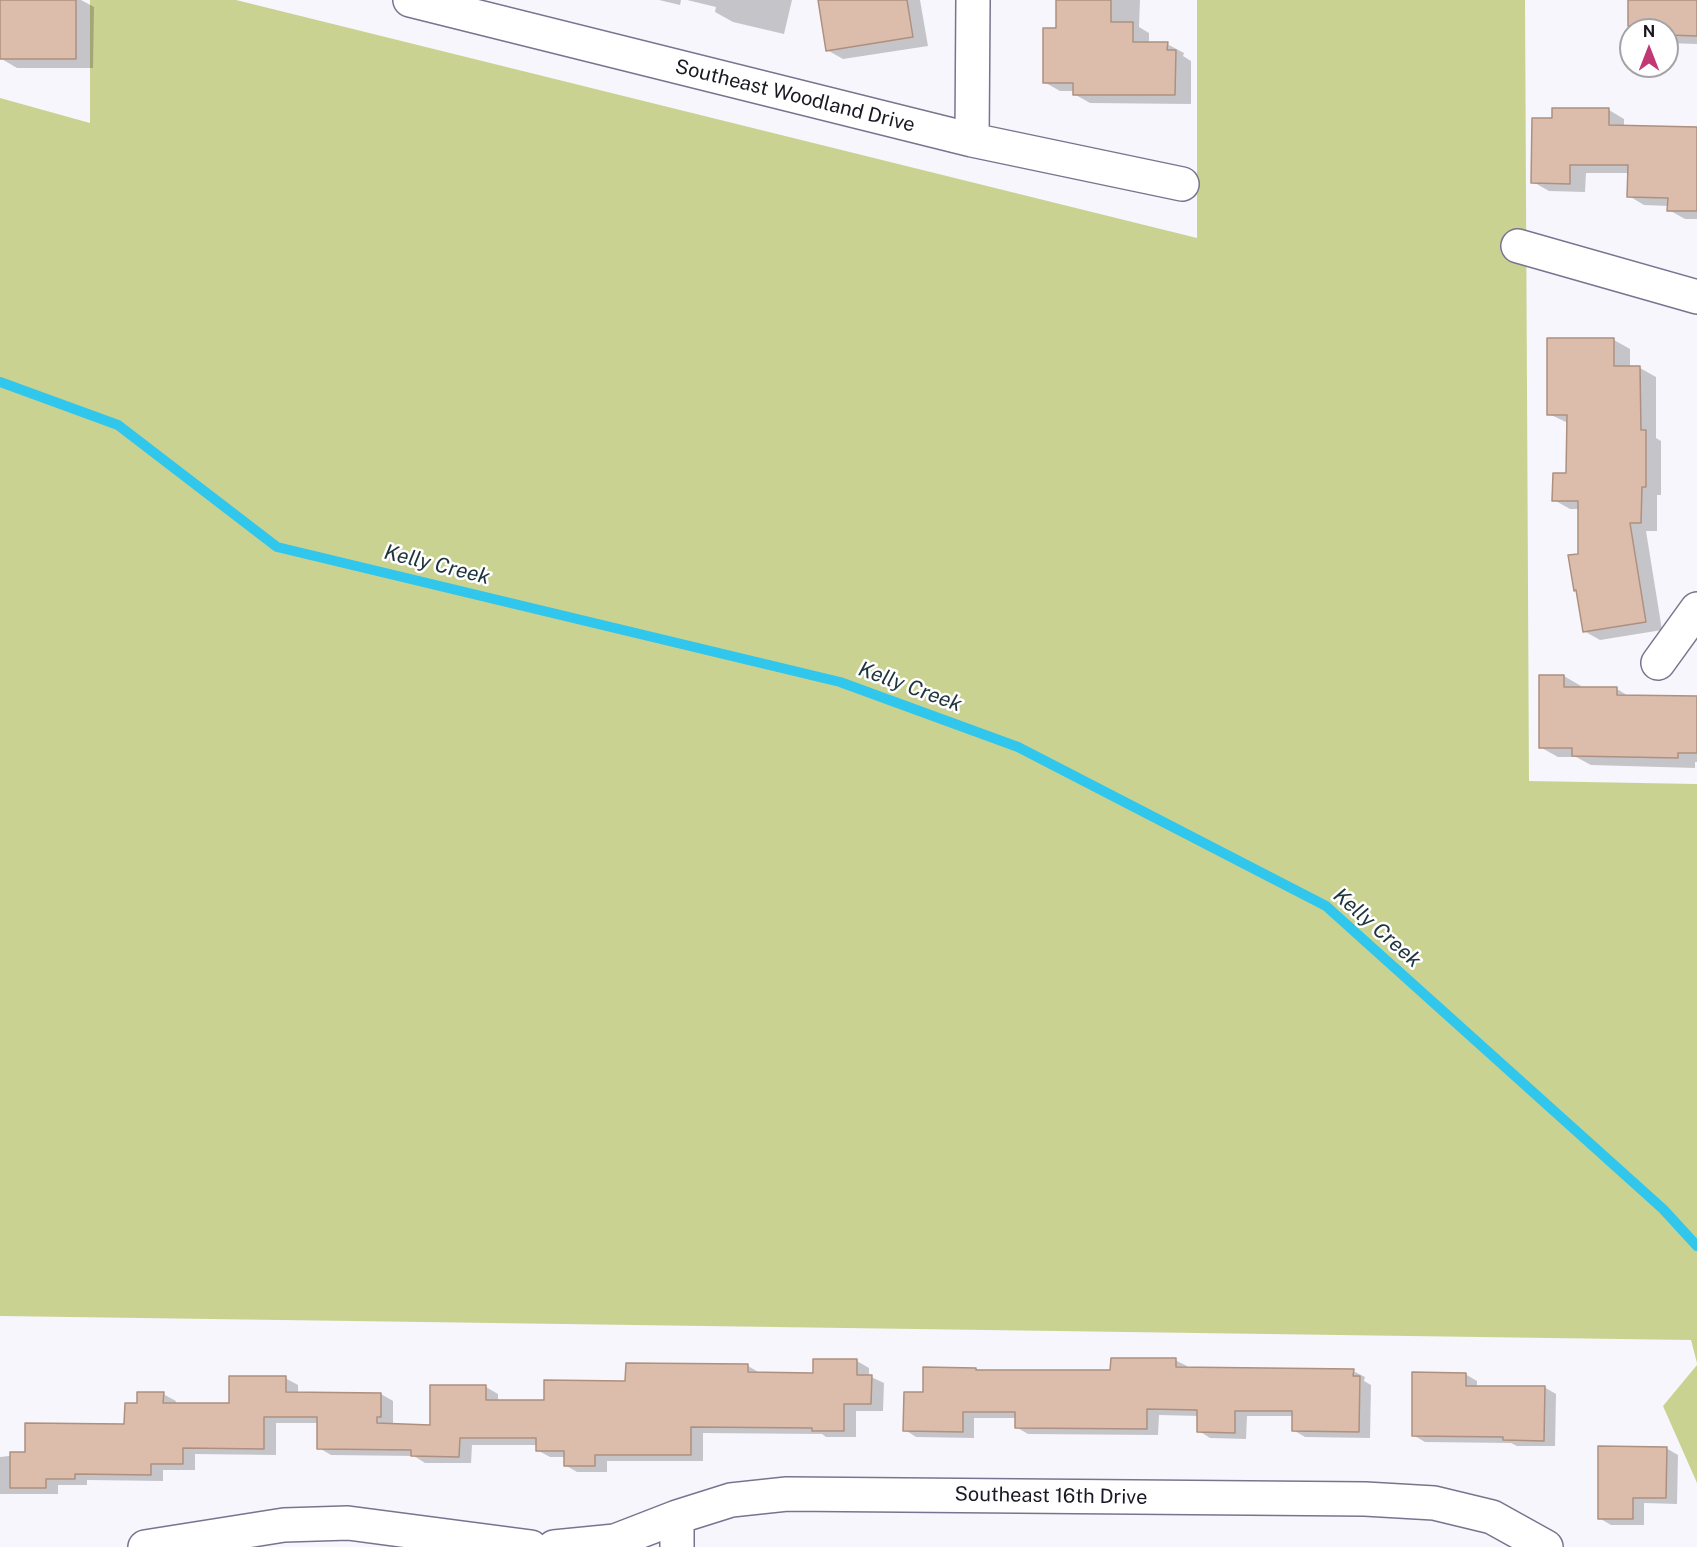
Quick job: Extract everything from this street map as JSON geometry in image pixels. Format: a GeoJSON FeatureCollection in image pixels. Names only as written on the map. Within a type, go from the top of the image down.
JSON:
{"type":"FeatureCollection","features":[{"type":"Feature","properties":{"kind":"street","name":"Southeast Woodland Drive"},"geometry":{"type":"LineString","coordinates":[[410,0],[503,11],[972,140],[1182,184]]}},
{"type":"Feature","properties":{"kind":"street"},"geometry":{"type":"LineString","coordinates":[[972,140],[974,0]]}},
{"type":"Feature","properties":{"kind":"street"},"geometry":{"type":"LineString","coordinates":[[1518,246],[1697,297]]}},
{"type":"Feature","properties":{"kind":"street"},"geometry":{"type":"LineString","coordinates":[[1658,663],[1697,609]]}},
{"type":"Feature","properties":{"kind":"street","name":"Southeast 16th Drive"},"geometry":{"type":"LineString","coordinates":[[554,1547],[676,1532],[731,1500],[787,1494],[1365,1499],[1434,1503],[1492,1516],[1546,1547]]}},
{"type":"Feature","properties":{"kind":"street"},"geometry":{"type":"LineString","coordinates":[[146,1547],[284,1536],[348,1523],[531,1547]]}},
{"type":"Feature","properties":{"kind":"green space"},"geometry":{"type":"Polygon","coordinates":[[[90,0],[236,0],[1197,238],[1197,0],[1525,0],[1529,781],[1697,784],[1697,1363],[1691,1340],[0,1316],[0,98],[90,123],[90,0]]]}},
{"type":"Feature","properties":{"kind":"green space"},"geometry":{"type":"Polygon","coordinates":[[[1697,1365],[1697,1483],[1663,1406],[1697,1365]]]}},
{"type":"Feature","properties":{"kind":"building"},"geometry":{"type":"Polygon","coordinates":[[[0,0],[76,0],[76,59],[0,59],[0,0]]]}},
{"type":"Feature","properties":{"kind":"building"},"geometry":{"type":"Polygon","coordinates":[[[818,0],[907,0],[913,37],[826,51],[818,0]]]}},
{"type":"Feature","properties":{"kind":"building"},"geometry":{"type":"Polygon","coordinates":[[[1056,0],[1111,0],[1111,22],[1133,22],[1133,42],[1168,42],[1167,50],[1176,50],[1175,95],[1073,95],[1073,83],[1043,83],[1043,28],[1056,28],[1056,0]]]}},
{"type":"Feature","properties":{"kind":"building"},"geometry":{"type":"Polygon","coordinates":[[[1628,0],[1697,0],[1697,36],[1679,35],[1679,18],[1628,18],[1628,0]]]}},
{"type":"Feature","properties":{"kind":"building"},"geometry":{"type":"Polygon","coordinates":[[[1552,108],[1609,108],[1609,125],[1697,127],[1697,211],[1667,211],[1668,198],[1627,197],[1628,165],[1570,165],[1570,184],[1531,183],[1532,118],[1552,118],[1552,108]]]}},
{"type":"Feature","properties":{"kind":"building"},"geometry":{"type":"Polygon","coordinates":[[[1547,338],[1614,338],[1614,366],[1640,366],[1641,430],[1646,430],[1646,487],[1642,487],[1641,523],[1630,523],[1646,622],[1583,632],[1568,555],[1578,554],[1578,501],[1552,501],[1553,473],[1566,473],[1567,415],[1547,415],[1547,338]]]}},
{"type":"Feature","properties":{"kind":"building"},"geometry":{"type":"Polygon","coordinates":[[[1539,675],[1564,675],[1564,687],[1617,687],[1617,695],[1697,696],[1697,753],[1678,753],[1678,758],[1572,756],[1572,748],[1539,748],[1539,675]]]}},
{"type":"Feature","properties":{"kind":"building"},"geometry":{"type":"Polygon","coordinates":[[[1111,1358],[1176,1358],[1176,1367],[1354,1369],[1353,1376],[1360,1376],[1359,1432],[1292,1431],[1292,1411],[1235,1411],[1235,1433],[1197,1432],[1197,1410],[1147,1409],[1147,1429],[1015,1428],[1015,1412],[963,1412],[963,1432],[903,1431],[904,1392],[923,1392],[923,1367],[976,1368],[976,1370],[1110,1370],[1111,1358]]]}},
{"type":"Feature","properties":{"kind":"building"},"geometry":{"type":"Polygon","coordinates":[[[813,1359],[857,1359],[857,1375],[872,1375],[871,1404],[844,1404],[844,1431],[812,1431],[812,1428],[691,1427],[691,1455],[595,1455],[595,1466],[564,1466],[564,1451],[536,1451],[536,1438],[460,1438],[459,1457],[411,1456],[411,1450],[317,1449],[317,1417],[264,1417],[264,1449],[183,1448],[183,1464],[151,1464],[151,1475],[75,1474],[75,1479],[46,1479],[46,1488],[10,1488],[10,1452],[25,1452],[25,1423],[124,1424],[125,1403],[137,1403],[137,1392],[164,1392],[163,1403],[229,1403],[229,1376],[286,1376],[286,1392],[381,1393],[381,1417],[377,1417],[377,1423],[430,1425],[430,1385],[486,1385],[486,1400],[544,1400],[544,1380],[625,1381],[626,1363],[748,1364],[748,1372],[813,1373],[813,1359]]]}},
{"type":"Feature","properties":{"kind":"building"},"geometry":{"type":"Polygon","coordinates":[[[1412,1372],[1466,1373],[1466,1386],[1545,1386],[1544,1441],[1503,1440],[1503,1437],[1412,1436],[1412,1372]]]}},
{"type":"Feature","properties":{"kind":"building"},"geometry":{"type":"Polygon","coordinates":[[[1598,1446],[1667,1447],[1666,1498],[1633,1498],[1633,1519],[1598,1519],[1598,1446]]]}},
{"type":"Feature","properties":{"kind":"waterway","name":"Kelly Creek"},"geometry":{"type":"LineString","coordinates":[[0,382],[118,425],[277,547],[840,682],[1018,747],[1326,906],[1663,1209],[1697,1246]]}}]}
